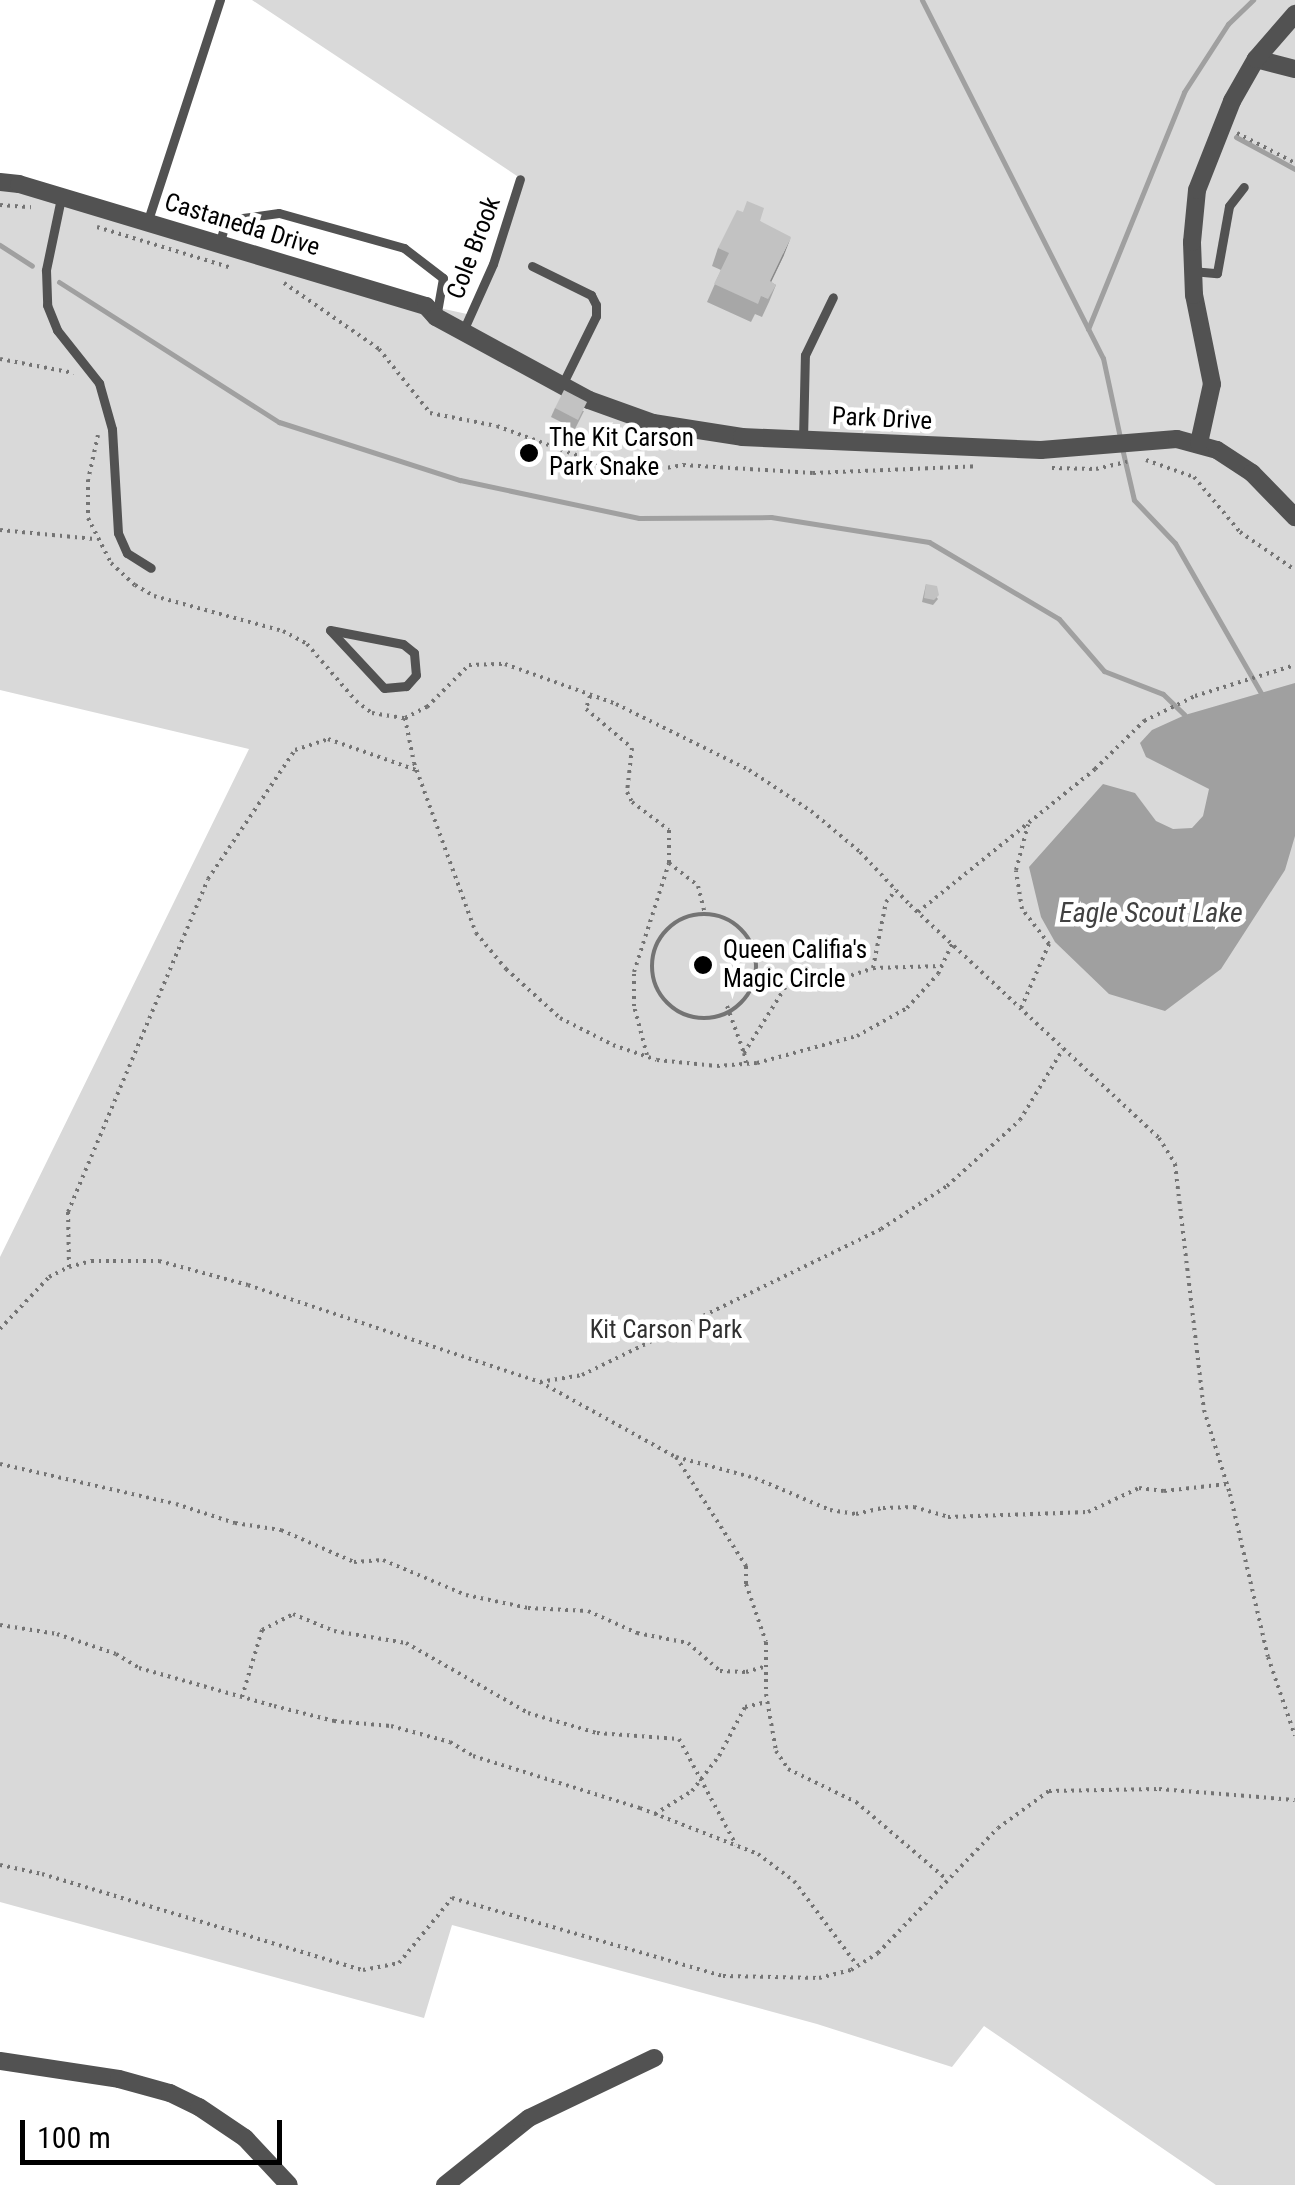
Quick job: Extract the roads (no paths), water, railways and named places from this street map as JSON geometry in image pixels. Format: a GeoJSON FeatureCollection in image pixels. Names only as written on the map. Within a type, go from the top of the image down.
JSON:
{"type":"FeatureCollection","features":[{"type":"Feature","properties":{"kind":"street"},"geometry":{"type":"LineString","coordinates":[[1199,443],[1212,384],[1192,270],[1197,190],[1204,163],[1256,59],[1295,14]]}},
{"type":"Feature","properties":{"kind":"street"},"geometry":{"type":"LineString","coordinates":[[1256,59],[1295,70]]}},
{"type":"Feature","properties":{"kind":"street","name":"Castaneda Drive"},"geometry":{"type":"LineString","coordinates":[[0,182],[59,206],[147,223],[426,306],[462,331]]}},
{"type":"Feature","properties":{"kind":"street","name":"Park Drive"},"geometry":{"type":"LineString","coordinates":[[462,331],[562,386],[635,418],[676,429],[803,440],[1041,450],[1128,450],[1177,439],[1199,443],[1252,473],[1295,517]]}},
{"type":"Feature","properties":{"kind":"street"},"geometry":{"type":"LineString","coordinates":[[445,2185],[529,2118],[654,2058]]}},
{"type":"Feature","properties":{"kind":"street"},"geometry":{"type":"LineString","coordinates":[[0,2061],[119,2079],[170,2093],[200,2106],[245,2138],[289,2185]]}},
{"type":"Feature","properties":{"kind":"lane"},"geometry":{"type":"LineString","coordinates":[[147,223],[220,0]]}},
{"type":"Feature","properties":{"kind":"lane","name":"Cole Brook"},"geometry":{"type":"LineString","coordinates":[[462,331],[493,264],[520,179]]}},
{"type":"Feature","properties":{"kind":"lane"},"geometry":{"type":"LineString","coordinates":[[1192,270],[1217,273],[1230,206],[1244,187]]}},
{"type":"Feature","properties":{"kind":"lane"},"geometry":{"type":"LineString","coordinates":[[59,206],[46,270],[47,305],[57,330],[88,365],[104,395],[114,441],[118,533],[127,553],[151,568]]}},
{"type":"Feature","properties":{"kind":"lane"},"geometry":{"type":"LineString","coordinates":[[219,244],[224,228],[235,219],[279,214],[404,248],[443,278],[436,316]]}},
{"type":"Feature","properties":{"kind":"lane"},"geometry":{"type":"LineString","coordinates":[[532,266],[591,296],[596,305],[596,316],[562,386]]}},
{"type":"Feature","properties":{"kind":"lane"},"geometry":{"type":"LineString","coordinates":[[803,440],[805,355],[832,297]]}},
{"type":"Feature","properties":{"kind":"lane"},"geometry":{"type":"LineString","coordinates":[[330,630],[409,648],[417,660],[416,675],[406,686],[384,688],[330,630]]}},
{"type":"Feature","properties":{"kind":"water","name":"Eagle Scout Lake"},"geometry":{"type":"Polygon","coordinates":[[[1295,683],[1295,836],[1285,870],[1221,969],[1165,1011],[1109,994],[1055,942],[1041,917],[1029,867],[1103,784],[1135,793],[1156,821],[1173,829],[1192,828],[1203,816],[1209,789],[1146,757],[1140,743],[1152,730],[1185,715],[1295,683]]]}},
{"type":"Feature","properties":{"kind":"waterway"},"geometry":{"type":"LineString","coordinates":[[922,0],[1103,358],[1120,437]]}},
{"type":"Feature","properties":{"kind":"waterway"},"geometry":{"type":"LineString","coordinates":[[1088,329],[1184,92],[1228,24],[1253,0]]}},
{"type":"Feature","properties":{"kind":"waterway"},"geometry":{"type":"LineString","coordinates":[[1236,137],[1295,169]]}},
{"type":"Feature","properties":{"kind":"waterway"},"geometry":{"type":"LineString","coordinates":[[0,245],[32,266]]}},
{"type":"Feature","properties":{"kind":"waterway"},"geometry":{"type":"LineString","coordinates":[[59,282],[279,422],[460,480],[639,518],[771,517],[929,542],[1059,619],[1104,671],[1163,694],[1185,715]]}},
{"type":"Feature","properties":{"kind":"waterway"},"geometry":{"type":"LineString","coordinates":[[1122,448],[1134,500],[1175,543],[1262,695]]}},
{"type":"Feature","properties":{"kind":"place","name":"The Kit Carson Park Snake"},"geometry":{"type":"Point","coordinates":[529,453]}},
{"type":"Feature","properties":{"kind":"place","name":"Queen Califia's Magic Circle"},"geometry":{"type":"Point","coordinates":[703,965]}},
{"type":"Feature","properties":{"kind":"park label","name":"Kit Carson Park"},"geometry":{"type":"Point","coordinates":[666,1330]}}]}
